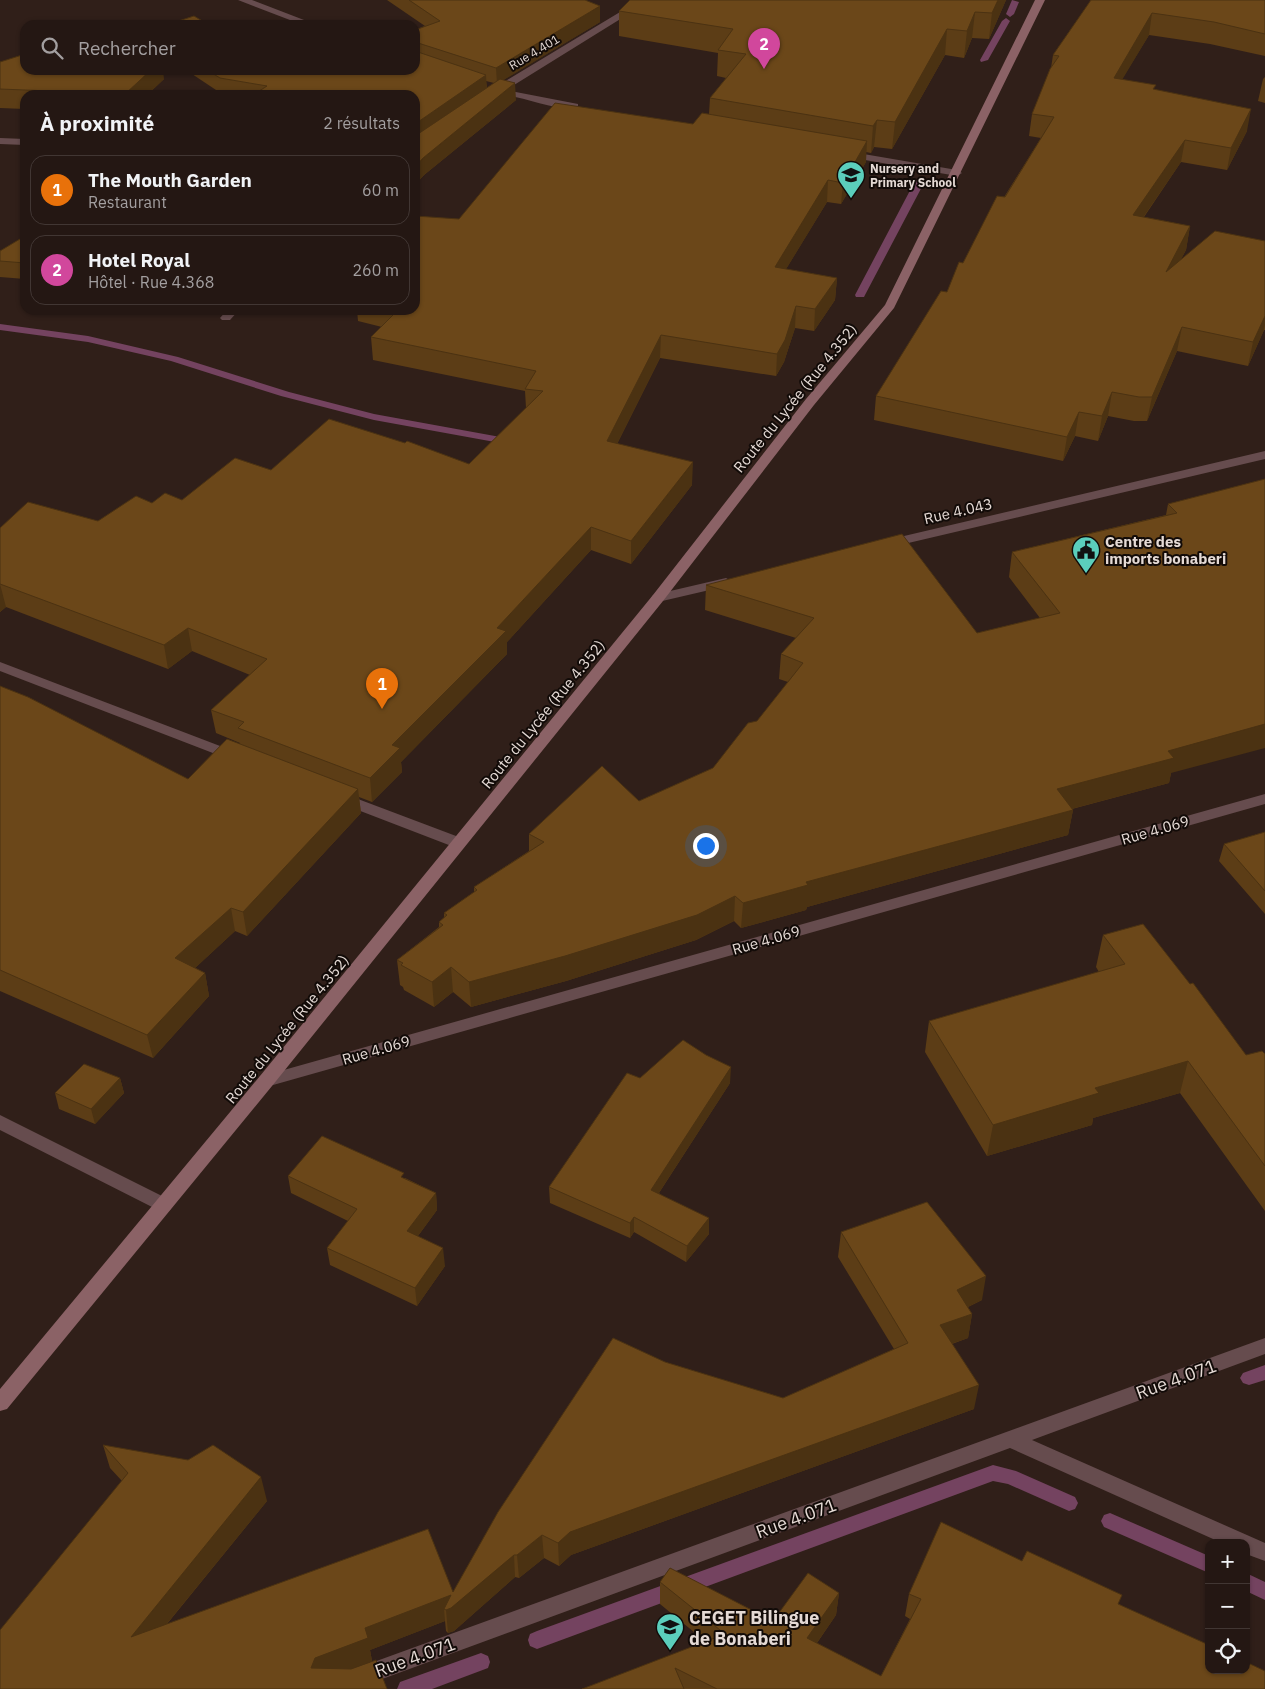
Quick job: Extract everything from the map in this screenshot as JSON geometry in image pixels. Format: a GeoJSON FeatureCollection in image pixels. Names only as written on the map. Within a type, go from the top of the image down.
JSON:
{"type":"FeatureCollection","features":[{"type":"Feature","properties":{"kind":"main road","name":"Route du Lycée (Rue 4.352)"},"geometry":{"type":"LineString","coordinates":[[0,1403],[266,1081],[658,598],[810,402],[890,306],[957,173],[1040,0]]}},
{"type":"Feature","properties":{"kind":"street"},"geometry":{"type":"LineString","coordinates":[[243,0],[298,20]]}},
{"type":"Feature","properties":{"kind":"street","name":"Rue 4.401"},"geometry":{"type":"LineString","coordinates":[[483,101],[493,89],[646,0]]}},
{"type":"Feature","properties":{"kind":"street"},"geometry":{"type":"LineString","coordinates":[[493,89],[527,98],[586,108]]}},
{"type":"Feature","properties":{"kind":"street"},"geometry":{"type":"LineString","coordinates":[[0,140],[20,142]]}},
{"type":"Feature","properties":{"kind":"street"},"geometry":{"type":"LineString","coordinates":[[840,152],[957,173]]}},
{"type":"Feature","properties":{"kind":"street","name":"Rue 4.043"},"geometry":{"type":"LineString","coordinates":[[870,548],[1265,455]]}},
{"type":"Feature","properties":{"kind":"street"},"geometry":{"type":"LineString","coordinates":[[658,598],[735,580]]}},
{"type":"Feature","properties":{"kind":"street"},"geometry":{"type":"LineString","coordinates":[[0,666],[248,761]]}},
{"type":"Feature","properties":{"kind":"street"},"geometry":{"type":"LineString","coordinates":[[330,793],[459,843]]}},
{"type":"Feature","properties":{"kind":"street","name":"Rue 4.069"},"geometry":{"type":"LineString","coordinates":[[266,1081],[1265,799]]}},
{"type":"Feature","properties":{"kind":"street"},"geometry":{"type":"LineString","coordinates":[[0,1122],[164,1205]]}},
{"type":"Feature","properties":{"kind":"street","name":"Rue 4.071"},"geometry":{"type":"LineString","coordinates":[[326,1689],[1265,1346]]}},
{"type":"Feature","properties":{"kind":"street"},"geometry":{"type":"LineString","coordinates":[[1012,1440],[1236,1539]]}},
{"type":"Feature","properties":{"kind":"street"},"geometry":{"type":"LineString","coordinates":[[1250,1545],[1265,1552]]}},
{"type":"Feature","properties":{"kind":"building"},"geometry":{"type":"Polygon","coordinates":[[[409,0],[585,0],[600,6],[496,68],[420,44],[420,28],[440,21],[409,0]]]}},
{"type":"Feature","properties":{"kind":"building"},"geometry":{"type":"Polygon","coordinates":[[[630,0],[998,0],[992,13],[975,12],[967,31],[947,29],[895,122],[877,120],[873,126],[710,98],[746,54],[718,50],[733,29],[619,11],[630,0]]]}},
{"type":"Feature","properties":{"kind":"building"},"geometry":{"type":"Polygon","coordinates":[[[1091,0],[1265,0],[1265,34],[1214,22],[1152,13],[1114,78],[1156,85],[1153,89],[1251,109],[1231,148],[1185,140],[1133,215],[1190,226],[1166,272],[1215,231],[1265,241],[1265,316],[1253,342],[1182,327],[1152,397],[1139,397],[1112,392],[1102,416],[1079,412],[1067,437],[876,396],[941,291],[947,292],[959,262],[963,263],[997,196],[1005,197],[1054,117],[1032,114],[1050,69],[1059,56],[1053,55],[1091,0]]]}},
{"type":"Feature","properties":{"kind":"building"},"geometry":{"type":"Polygon","coordinates":[[[194,16],[201,20],[182,20],[194,16]]]}},
{"type":"Feature","properties":{"kind":"building"},"geometry":{"type":"Polygon","coordinates":[[[420,53],[486,75],[420,121],[420,90],[261,90],[267,86],[220,78],[215,75],[420,75],[420,53]]]}},
{"type":"Feature","properties":{"kind":"building"},"geometry":{"type":"Polygon","coordinates":[[[20,56],[20,75],[146,75],[129,90],[0,89],[0,62],[20,56]]]}},
{"type":"Feature","properties":{"kind":"building"},"geometry":{"type":"Polygon","coordinates":[[[500,79],[515,83],[420,161],[420,133],[500,79]]]}},
{"type":"Feature","properties":{"kind":"building"},"geometry":{"type":"Polygon","coordinates":[[[555,103],[693,124],[702,113],[867,141],[843,183],[828,180],[775,267],[837,278],[815,309],[796,306],[785,340],[777,354],[661,335],[607,441],[693,462],[631,541],[591,527],[497,628],[506,631],[392,745],[400,748],[370,778],[238,728],[244,722],[211,710],[267,659],[188,628],[164,645],[0,584],[0,528],[28,502],[98,521],[136,496],[152,503],[165,493],[182,500],[235,458],[271,470],[329,419],[405,443],[407,441],[469,464],[543,391],[525,389],[536,371],[371,337],[393,315],[420,315],[420,216],[459,219],[555,103]]]}},
{"type":"Feature","properties":{"kind":"building"},"geometry":{"type":"Polygon","coordinates":[[[20,239],[20,263],[0,261],[0,251],[20,239]]]}},
{"type":"Feature","properties":{"kind":"building"},"geometry":{"type":"Polygon","coordinates":[[[1265,479],[1265,724],[1168,751],[1174,758],[1057,789],[1073,810],[806,882],[808,885],[743,903],[735,896],[697,915],[565,956],[469,982],[451,967],[432,982],[401,965],[403,963],[397,960],[443,925],[439,922],[447,915],[444,913],[477,890],[474,887],[544,842],[529,834],[602,766],[639,801],[713,768],[748,723],[757,721],[803,663],[781,654],[814,618],[706,585],[902,534],[977,633],[1060,613],[1012,552],[1177,513],[1168,504],[1265,479]]]}},
{"type":"Feature","properties":{"kind":"building"},"geometry":{"type":"Polygon","coordinates":[[[0,686],[28,697],[188,779],[227,739],[358,789],[243,912],[231,908],[175,958],[205,973],[147,1035],[0,970],[0,686]]]}},
{"type":"Feature","properties":{"kind":"building"},"geometry":{"type":"Polygon","coordinates":[[[1265,832],[1265,891],[1224,844],[1265,832]]]}},
{"type":"Feature","properties":{"kind":"building"},"geometry":{"type":"Polygon","coordinates":[[[1143,924],[1190,984],[1193,983],[1246,1055],[1262,1051],[1265,1054],[1265,1166],[1188,1061],[1095,1088],[1099,1093],[993,1125],[929,1021],[1125,964],[1103,935],[1143,924]]]}},
{"type":"Feature","properties":{"kind":"building"},"geometry":{"type":"Polygon","coordinates":[[[683,1040],[706,1055],[731,1067],[651,1190],[709,1218],[687,1246],[634,1217],[630,1223],[549,1187],[627,1073],[640,1078],[683,1040]]]}},
{"type":"Feature","properties":{"kind":"building"},"geometry":{"type":"Polygon","coordinates":[[[84,1064],[120,1078],[91,1109],[55,1093],[84,1064]]]}},
{"type":"Feature","properties":{"kind":"building"},"geometry":{"type":"Polygon","coordinates":[[[322,1136],[404,1173],[401,1177],[436,1193],[407,1231],[443,1248],[415,1288],[327,1248],[357,1209],[288,1176],[322,1136]]]}},
{"type":"Feature","properties":{"kind":"building"},"geometry":{"type":"Polygon","coordinates":[[[927,1202],[986,1276],[957,1290],[972,1314],[940,1325],[979,1385],[570,1532],[558,1543],[542,1535],[517,1555],[514,1555],[451,1608],[444,1609],[451,1595],[365,1628],[368,1638],[315,1658],[311,1668],[351,1669],[376,1660],[387,1689],[0,1689],[0,1630],[128,1473],[103,1445],[188,1460],[213,1445],[261,1477],[131,1637],[428,1529],[453,1592],[498,1512],[613,1338],[665,1362],[783,1398],[908,1343],[841,1232],[927,1202]]]}},
{"type":"Feature","properties":{"kind":"building"},"geometry":{"type":"Polygon","coordinates":[[[941,1522],[1022,1561],[1027,1551],[1122,1595],[1118,1604],[1205,1643],[1205,1674],[1250,1674],[1250,1664],[1265,1671],[1265,1689],[717,1689],[675,1668],[684,1689],[582,1689],[725,1634],[660,1582],[670,1568],[773,1621],[808,1573],[839,1593],[807,1638],[881,1676],[921,1599],[909,1594],[941,1522]]]}},
{"type":"Feature","properties":{"kind":"waterway"},"geometry":{"type":"LineString","coordinates":[[1010,14],[1015,2]]}},
{"type":"Feature","properties":{"kind":"waterway"},"geometry":{"type":"LineString","coordinates":[[984,60],[1006,21]]}},
{"type":"Feature","properties":{"kind":"waterway"},"geometry":{"type":"LineString","coordinates":[[860,295],[920,181]]}},
{"type":"Feature","properties":{"kind":"waterway"},"geometry":{"type":"LineString","coordinates":[[0,327],[88,339],[174,359],[285,394],[374,417],[512,442]]}},
{"type":"Feature","properties":{"kind":"waterway"},"geometry":{"type":"LineString","coordinates":[[1249,1378],[1265,1372]]}},
{"type":"Feature","properties":{"kind":"waterway"},"geometry":{"type":"LineString","coordinates":[[537,1640],[993,1473],[1010,1477],[1069,1503]]}},
{"type":"Feature","properties":{"kind":"waterway"},"geometry":{"type":"LineString","coordinates":[[1110,1521],[1205,1563]]}},
{"type":"Feature","properties":{"kind":"waterway"},"geometry":{"type":"LineString","coordinates":[[1250,1584],[1265,1591]]}},
{"type":"Feature","properties":{"kind":"waterway"},"geometry":{"type":"LineString","coordinates":[[407,1689],[481,1662]]}},
{"type":"Feature","properties":{"kind":"place","name":"Hotel Royal"},"geometry":{"type":"Point","coordinates":[764,69]}},
{"type":"Feature","properties":{"kind":"place","name":"Nursery and Primary School"},"geometry":{"type":"Point","coordinates":[851,199]}},
{"type":"Feature","properties":{"kind":"place","name":"Centre des imports bonaberi"},"geometry":{"type":"Point","coordinates":[1086,574]}},
{"type":"Feature","properties":{"kind":"place","name":"The Mouth Garden"},"geometry":{"type":"Point","coordinates":[382,709]}},
{"type":"Feature","properties":{"kind":"place","name":"CEGET Bilingue de Bonaberi"},"geometry":{"type":"Point","coordinates":[670,1651]}}]}
